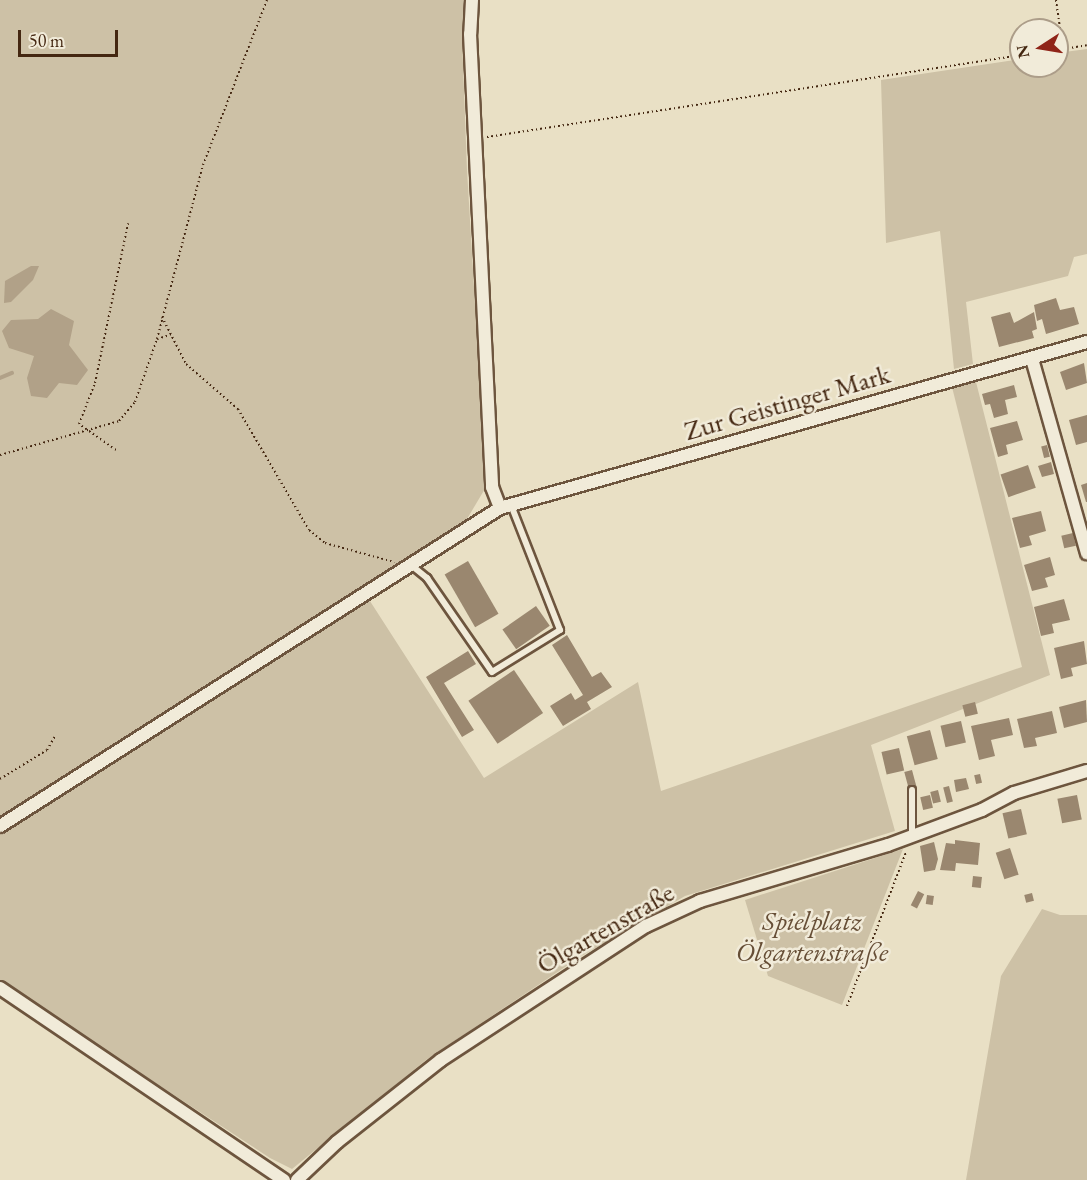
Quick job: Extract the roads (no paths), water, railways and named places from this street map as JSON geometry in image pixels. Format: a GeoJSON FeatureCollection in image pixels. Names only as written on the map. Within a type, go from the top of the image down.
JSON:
{"type":"FeatureCollection","features":[{"type":"Feature","properties":{"kind":"street"},"geometry":{"type":"LineString","coordinates":[[472,0],[470,34],[492,487],[506,506]]}},
{"type":"Feature","properties":{"kind":"street","name":"Zur Geistinger Mark"},"geometry":{"type":"LineString","coordinates":[[0,826],[506,506],[1087,342]]}},
{"type":"Feature","properties":{"kind":"street"},"geometry":{"type":"LineString","coordinates":[[1032,359],[1083,525],[1087,553]]}},
{"type":"Feature","properties":{"kind":"street","name":"Ölgartenstraße"},"geometry":{"type":"LineString","coordinates":[[297,1180],[345,1135],[441,1060],[646,926],[700,901],[912,836],[992,806],[1014,793],[1087,771]]}},
{"type":"Feature","properties":{"kind":"street"},"geometry":{"type":"LineString","coordinates":[[0,988],[284,1180]]}},
{"type":"Feature","properties":{"kind":"lane"},"geometry":{"type":"LineString","coordinates":[[411,565],[427,578],[492,672],[560,630],[506,506]]}},
{"type":"Feature","properties":{"kind":"lane"},"geometry":{"type":"LineString","coordinates":[[912,790],[909,824],[912,836]]}},
{"type":"Feature","properties":{"kind":"waterway"},"geometry":{"type":"LineString","coordinates":[[0,378],[12,373]]}},
{"type":"Feature","properties":{"kind":"park label","name":"Spielplatz Ölgartenstraße"},"geometry":{"type":"Point","coordinates":[812,936]}}]}
